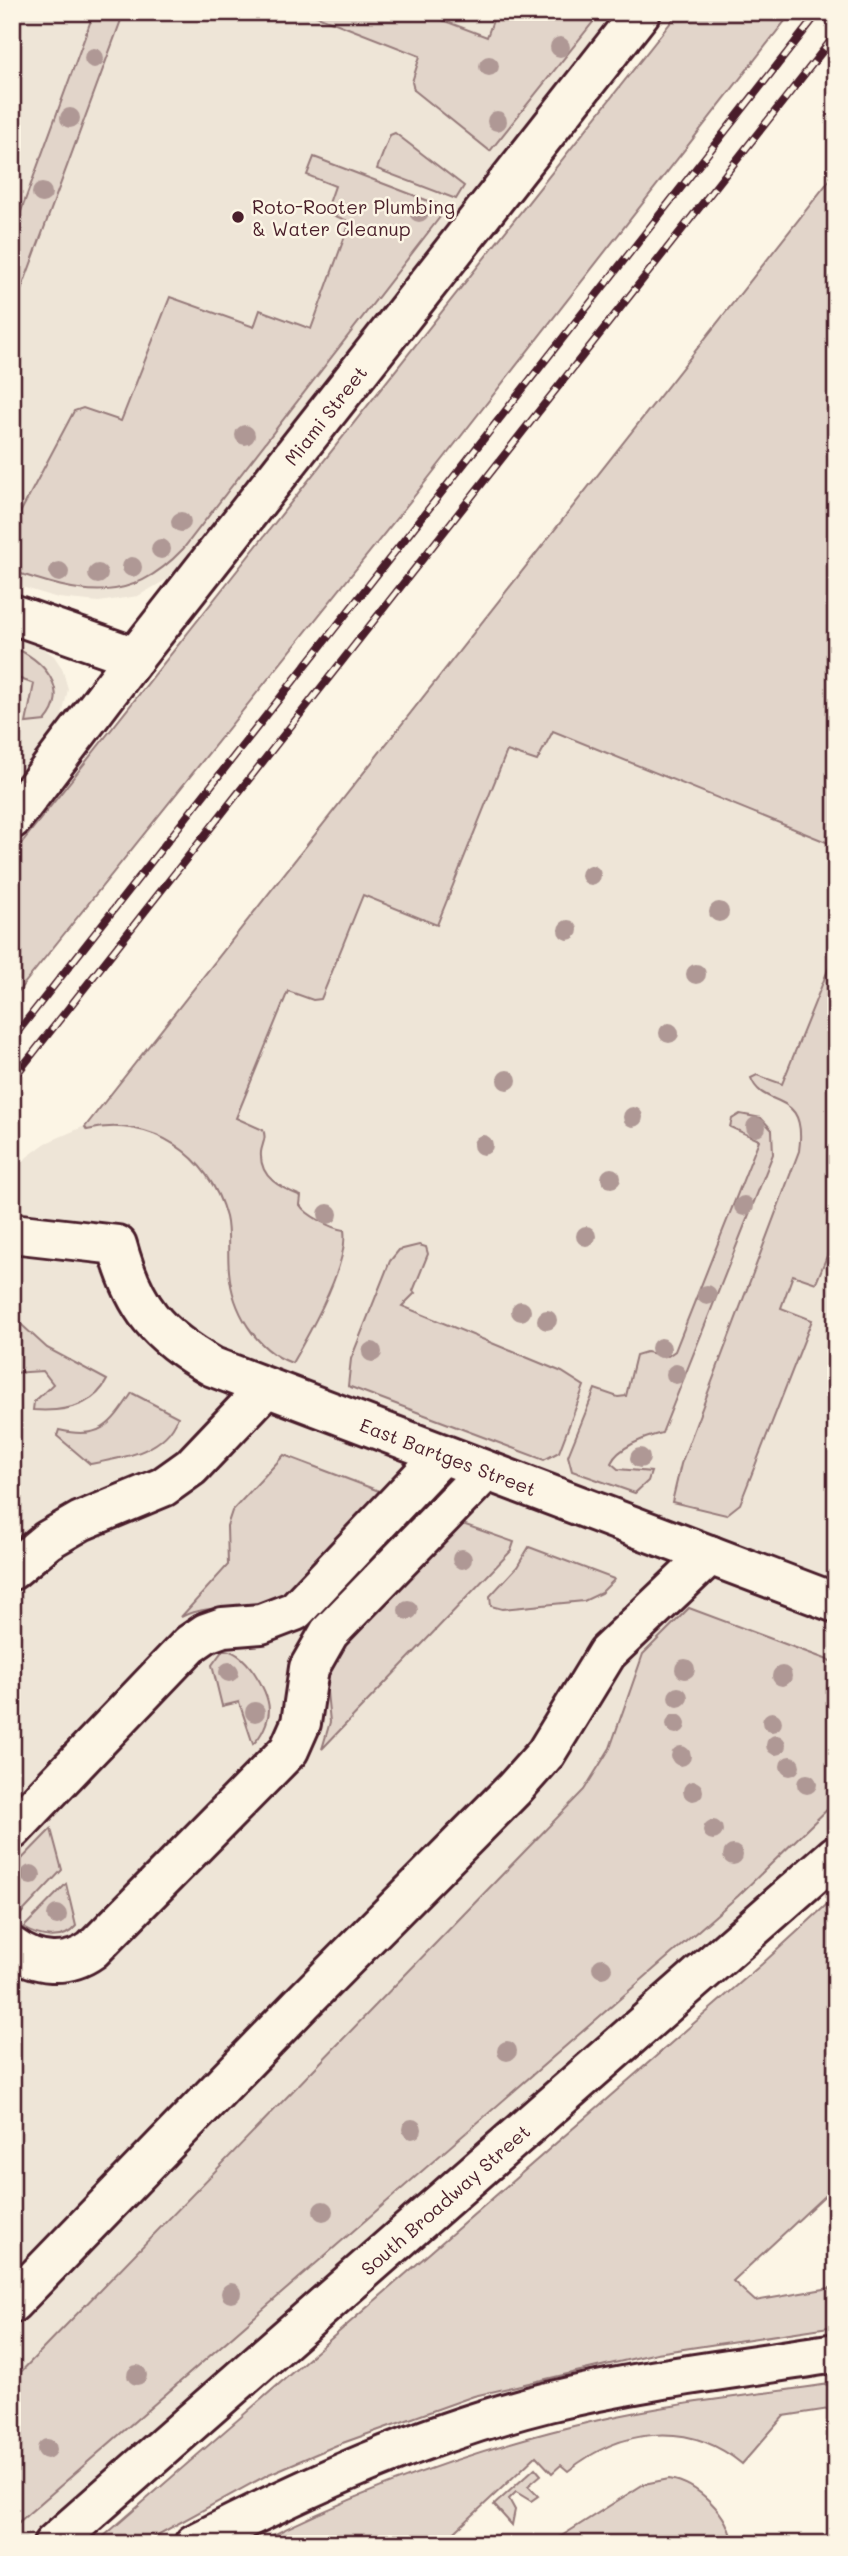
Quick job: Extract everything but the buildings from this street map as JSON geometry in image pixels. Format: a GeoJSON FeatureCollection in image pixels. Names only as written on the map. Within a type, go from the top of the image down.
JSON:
{"type":"FeatureCollection","features":[{"type":"Feature","properties":{"kind":"street","name":"Miami Street"},"geometry":{"type":"LineString","coordinates":[[12,819],[135,657],[641,12]]}},
{"type":"Feature","properties":{"kind":"street"},"geometry":{"type":"LineString","coordinates":[[12,614],[135,657]]}},
{"type":"Feature","properties":{"kind":"street","name":"East Bartges Street"},"geometry":{"type":"LineString","coordinates":[[12,1233],[117,1245],[134,1295],[169,1340],[213,1367],[836,1603]]}},
{"type":"Feature","properties":{"kind":"street"},"geometry":{"type":"LineString","coordinates":[[12,1570],[48,1540],[81,1521],[163,1487],[191,1467],[266,1388]]}},
{"type":"Feature","properties":{"kind":"street"},"geometry":{"type":"LineString","coordinates":[[12,1830],[190,1644],[206,1633],[223,1627],[261,1624],[295,1611],[442,1455]]}},
{"type":"Feature","properties":{"kind":"street"},"geometry":{"type":"LineString","coordinates":[[12,1947],[33,1959],[46,1962],[80,1958],[92,1950],[289,1750],[301,1723],[309,1668],[329,1633],[486,1471]]}},
{"type":"Feature","properties":{"kind":"street"},"geometry":{"type":"LineString","coordinates":[[12,2303],[304,2001],[514,1789],[546,1752],[607,1653],[709,1555]]}},
{"type":"Feature","properties":{"kind":"street","name":"South Broadway Street"},"geometry":{"type":"LineString","coordinates":[[53,2544],[836,1855]]}},
{"type":"Feature","properties":{"kind":"street"},"geometry":{"type":"LineString","coordinates":[[194,2544],[363,2462],[455,2429],[549,2402],[836,2353]]}},
{"type":"Feature","properties":{"kind":"shaded area"},"geometry":{"type":"Polygon","coordinates":[[[12,12],[617,12],[176,574],[138,596],[99,602],[58,598],[12,584],[12,12]]]}},
{"type":"Feature","properties":{"kind":"shaded area"},"geometry":{"type":"Polygon","coordinates":[[[94,12],[124,12],[12,315],[12,236],[94,12]]]}},
{"type":"Feature","properties":{"kind":"shaded area"},"geometry":{"type":"Polygon","coordinates":[[[307,12],[421,12],[487,37],[496,12],[601,12],[490,151],[414,90],[412,82],[420,56],[307,12]]]}},
{"type":"Feature","properties":{"kind":"shaded area"},"geometry":{"type":"Polygon","coordinates":[[[679,12],[792,12],[416,494],[12,999],[12,855],[679,12]]]}},
{"type":"Feature","properties":{"kind":"shaded area"},"geometry":{"type":"Polygon","coordinates":[[[395,133],[464,186],[456,199],[377,169],[390,135],[395,133]]]}},
{"type":"Feature","properties":{"kind":"shaded area"},"geometry":{"type":"Polygon","coordinates":[[[314,157],[447,208],[183,549],[163,568],[123,588],[103,590],[60,585],[12,571],[12,528],[74,411],[83,408],[121,421],[170,297],[254,327],[260,310],[311,329],[350,222],[326,212],[335,186],[307,175],[314,157]]]}},
{"type":"Feature","properties":{"kind":"shaded area"},"geometry":{"type":"Polygon","coordinates":[[[836,172],[836,1825],[716,1937],[19,2544],[12,2544],[12,1176],[27,1157],[46,1143],[85,1126],[836,172]]]}},
{"type":"Feature","properties":{"kind":"shaded area"},"geometry":{"type":"Polygon","coordinates":[[[836,172],[836,846],[553,731],[537,761],[507,751],[437,925],[363,895],[321,999],[313,1000],[288,991],[236,1118],[263,1130],[261,1161],[273,1181],[301,1196],[300,1205],[313,1217],[344,1230],[340,1261],[317,1317],[292,1363],[279,1357],[257,1338],[240,1313],[231,1285],[226,1217],[207,1175],[192,1158],[155,1135],[133,1129],[111,1127],[87,1130],[85,1127],[836,172]]]}},
{"type":"Feature","properties":{"kind":"shaded area"},"geometry":{"type":"Polygon","coordinates":[[[12,633],[31,640],[54,656],[62,668],[68,689],[61,721],[12,783],[12,633]]]}},
{"type":"Feature","properties":{"kind":"shaded area"},"geometry":{"type":"Polygon","coordinates":[[[12,647],[34,659],[50,676],[55,698],[53,709],[45,721],[26,723],[34,684],[12,676],[12,647]]]}},
{"type":"Feature","properties":{"kind":"shaded area"},"geometry":{"type":"Polygon","coordinates":[[[836,950],[836,1234],[816,1283],[793,1275],[781,1308],[812,1320],[740,1504],[726,1515],[672,1502],[681,1464],[799,1151],[800,1131],[797,1117],[791,1108],[757,1088],[751,1078],[757,1075],[782,1084],[836,950]]]}},
{"type":"Feature","properties":{"kind":"shaded area"},"geometry":{"type":"Polygon","coordinates":[[[740,1114],[761,1118],[772,1130],[773,1154],[662,1433],[626,1448],[611,1463],[618,1469],[651,1472],[648,1481],[635,1493],[572,1471],[568,1456],[595,1389],[618,1397],[626,1396],[636,1355],[646,1352],[668,1356],[675,1351],[759,1140],[730,1127],[732,1119],[740,1114]]]}},
{"type":"Feature","properties":{"kind":"shaded area"},"geometry":{"type":"Polygon","coordinates":[[[419,1245],[426,1247],[428,1254],[413,1291],[415,1293],[402,1306],[562,1372],[584,1386],[559,1452],[544,1460],[348,1386],[351,1359],[390,1261],[399,1250],[419,1245]]]}},
{"type":"Feature","properties":{"kind":"shaded area"},"geometry":{"type":"Polygon","coordinates":[[[12,1316],[47,1348],[107,1380],[94,1397],[65,1409],[33,1410],[34,1402],[53,1384],[43,1371],[12,1373],[12,1316]]]}},
{"type":"Feature","properties":{"kind":"shaded area"},"geometry":{"type":"Polygon","coordinates":[[[132,1393],[178,1417],[172,1429],[153,1446],[129,1456],[90,1464],[57,1436],[59,1430],[85,1433],[103,1428],[132,1393]]]}},
{"type":"Feature","properties":{"kind":"shaded area"},"geometry":{"type":"Polygon","coordinates":[[[284,1455],[379,1491],[379,1499],[314,1571],[281,1601],[256,1607],[205,1610],[181,1617],[228,1565],[227,1526],[232,1511],[284,1455]]]}},
{"type":"Feature","properties":{"kind":"shaded area"},"geometry":{"type":"Polygon","coordinates":[[[457,1522],[514,1542],[511,1551],[322,1749],[330,1722],[326,1682],[333,1652],[457,1522]]]}},
{"type":"Feature","properties":{"kind":"shaded area"},"geometry":{"type":"Polygon","coordinates":[[[529,1547],[614,1579],[601,1593],[584,1601],[502,1609],[491,1606],[490,1596],[517,1567],[529,1547]]]}},
{"type":"Feature","properties":{"kind":"shaded area"},"geometry":{"type":"Polygon","coordinates":[[[689,1608],[836,1663],[836,1801],[738,1896],[12,2528],[12,2381],[584,1790],[610,1748],[643,1654],[689,1608]]]}},
{"type":"Feature","properties":{"kind":"shaded area"},"geometry":{"type":"Polygon","coordinates":[[[223,1650],[239,1656],[247,1663],[260,1682],[268,1701],[269,1714],[266,1724],[253,1744],[239,1702],[222,1706],[212,1665],[223,1650]]]}},
{"type":"Feature","properties":{"kind":"shaded area"},"geometry":{"type":"Polygon","coordinates":[[[51,1829],[62,1870],[16,1919],[12,1914],[12,1869],[51,1829]]]}},
{"type":"Feature","properties":{"kind":"shaded area"},"geometry":{"type":"Polygon","coordinates":[[[66,1884],[76,1926],[64,1935],[50,1937],[23,1928],[66,1884]]]}},
{"type":"Feature","properties":{"kind":"shaded area"},"geometry":{"type":"Polygon","coordinates":[[[836,1896],[836,2185],[733,2281],[755,2301],[836,2287],[836,2326],[657,2353],[474,2396],[337,2445],[269,2474],[141,2544],[95,2544],[762,1964],[836,1896]]]}},
{"type":"Feature","properties":{"kind":"shaded area"},"geometry":{"type":"Polygon","coordinates":[[[836,2383],[836,2408],[784,2416],[742,2464],[699,2440],[677,2435],[632,2438],[588,2457],[568,2471],[561,2465],[552,2473],[536,2456],[442,2544],[255,2544],[381,2487],[511,2443],[628,2414],[836,2383]]]}},
{"type":"Feature","properties":{"kind":"shaded area"},"geometry":{"type":"Polygon","coordinates":[[[535,2468],[541,2475],[528,2486],[538,2496],[531,2501],[516,2492],[509,2499],[515,2510],[512,2525],[494,2505],[535,2468]]]}},
{"type":"Feature","properties":{"kind":"shaded area"},"geometry":{"type":"Polygon","coordinates":[[[669,2479],[701,2493],[719,2511],[730,2533],[732,2544],[549,2544],[644,2484],[669,2479]]]}},
{"type":"Feature","properties":{"kind":"railway"},"geometry":{"type":"LineString","coordinates":[[12,1039],[819,12]]}},
{"type":"Feature","properties":{"kind":"railway"},"geometry":{"type":"LineString","coordinates":[[12,1080],[836,34]]}},
{"type":"Feature","properties":{"kind":"place","name":"Roto-Rooter Plumbing & Water Cleanup"},"geometry":{"type":"Point","coordinates":[238,217]}}]}
